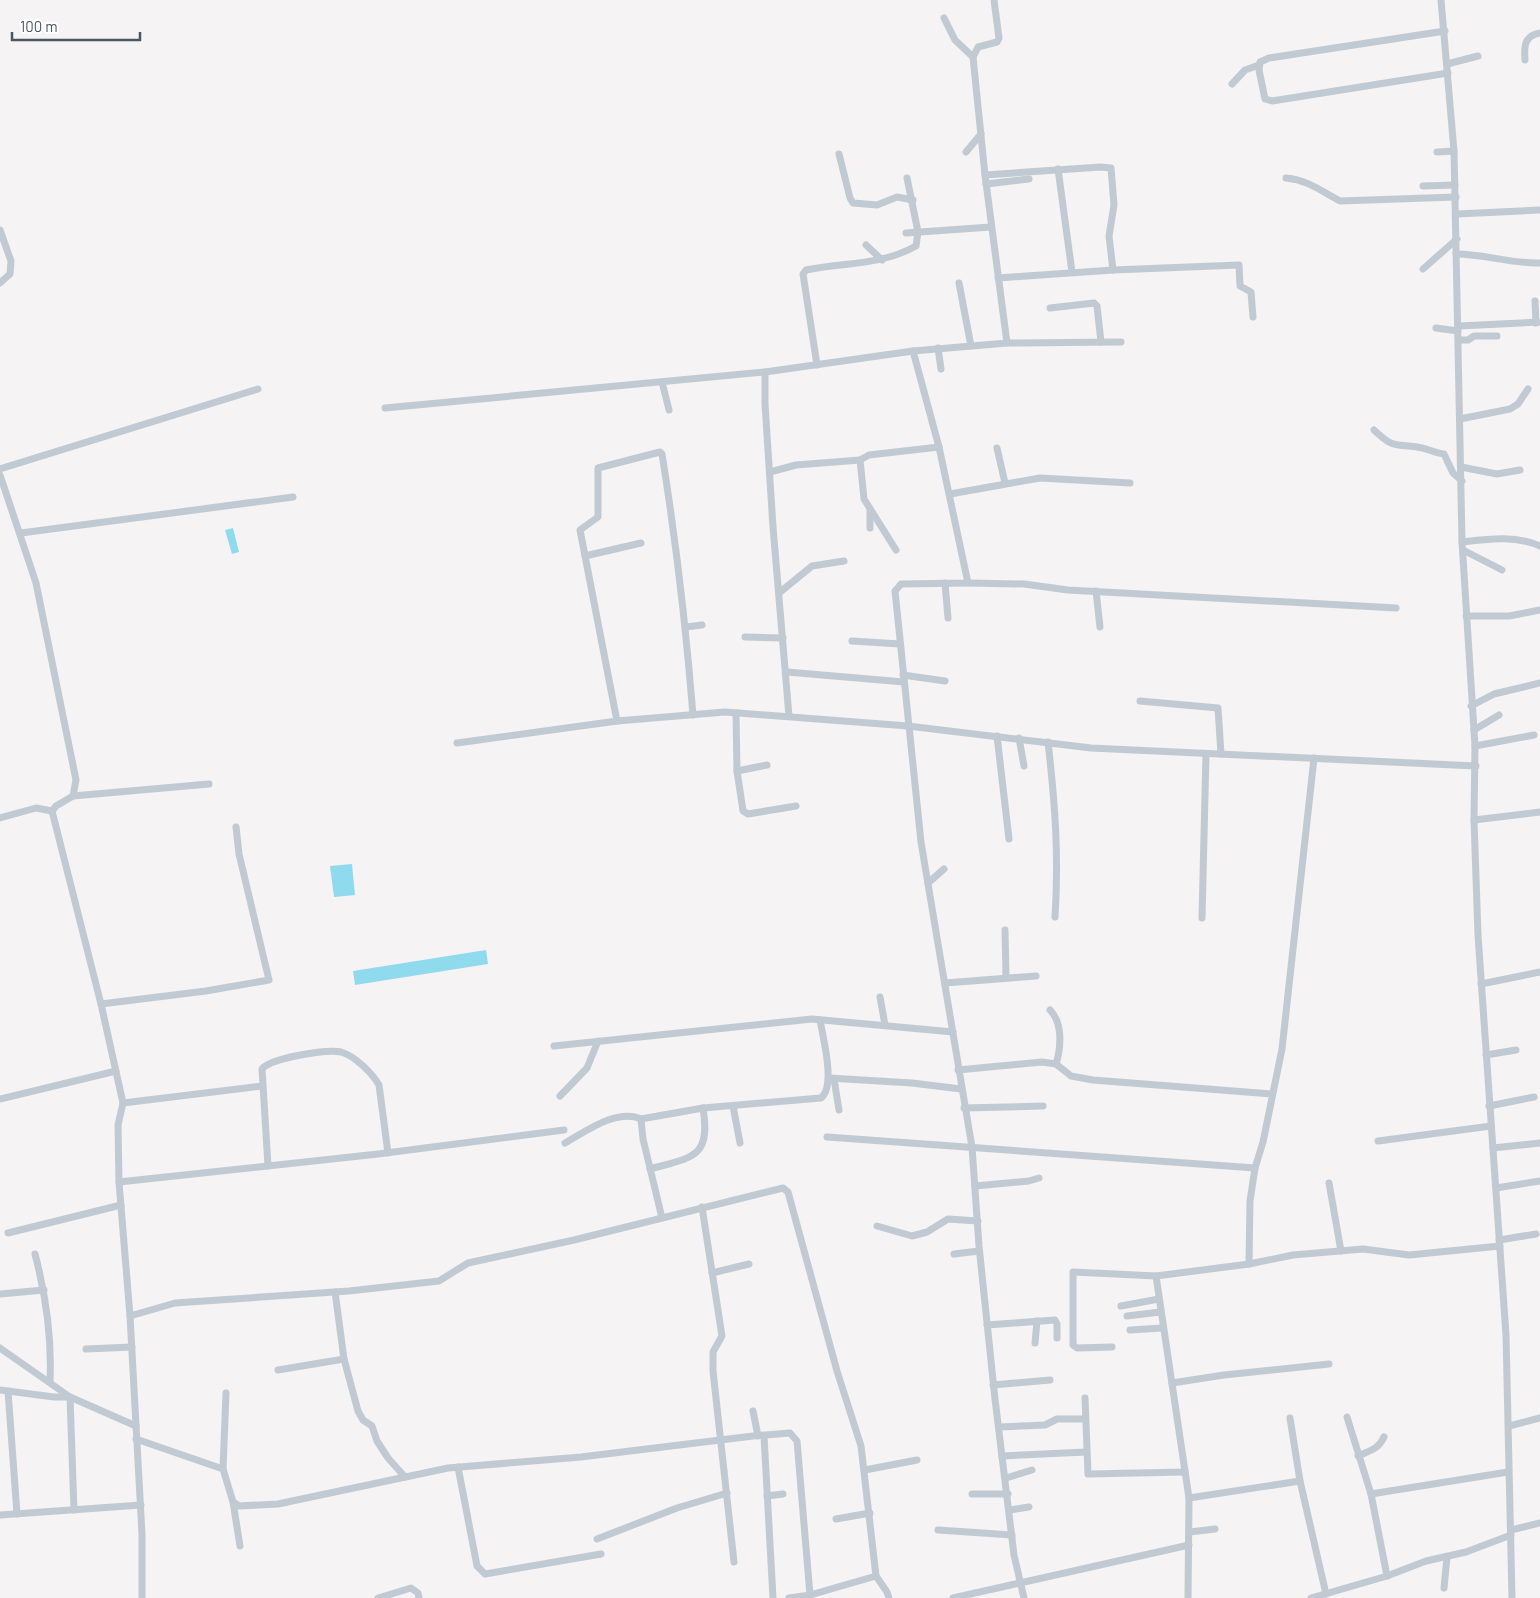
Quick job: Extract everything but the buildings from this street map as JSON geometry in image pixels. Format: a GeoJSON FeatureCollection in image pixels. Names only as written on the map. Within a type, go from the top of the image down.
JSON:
{"type":"FeatureCollection","features":[{"type":"Feature","properties":{"kind":"street"},"geometry":{"type":"LineString","coordinates":[[994,0],[999,38],[997,42],[978,47],[973,57],[991,227],[1007,342]]}},
{"type":"Feature","properties":{"kind":"street"},"geometry":{"type":"LineString","coordinates":[[1441,0],[1454,151],[1457,214],[1456,254],[1462,542],[1476,766],[1474,820],[1481,984],[1506,1335],[1512,1598]]}},
{"type":"Feature","properties":{"kind":"street"},"geometry":{"type":"LineString","coordinates":[[944,18],[955,40],[973,57]]}},
{"type":"Feature","properties":{"kind":"street"},"geometry":{"type":"LineString","coordinates":[[1232,84],[1245,70],[1259,65],[1263,59],[1445,31]]}},
{"type":"Feature","properties":{"kind":"street"},"geometry":{"type":"LineString","coordinates":[[1525,60],[1525,43],[1528,38],[1540,33]]}},
{"type":"Feature","properties":{"kind":"street"},"geometry":{"type":"LineString","coordinates":[[1447,64],[1478,56]]}},
{"type":"Feature","properties":{"kind":"street"},"geometry":{"type":"LineString","coordinates":[[1259,65],[1262,90],[1265,98],[1272,101],[1448,73]]}},
{"type":"Feature","properties":{"kind":"street"},"geometry":{"type":"LineString","coordinates":[[966,152],[981,134]]}},
{"type":"Feature","properties":{"kind":"street"},"geometry":{"type":"LineString","coordinates":[[1437,152],[1454,151]]}},
{"type":"Feature","properties":{"kind":"street"},"geometry":{"type":"LineString","coordinates":[[839,154],[850,198],[853,203],[877,205],[898,197],[913,200]]}},
{"type":"Feature","properties":{"kind":"street"},"geometry":{"type":"LineString","coordinates":[[985,175],[1111,168],[1114,205],[1109,236],[1113,270]]}},
{"type":"Feature","properties":{"kind":"street"},"geometry":{"type":"LineString","coordinates":[[1058,170],[1072,272]]}},
{"type":"Feature","properties":{"kind":"street"},"geometry":{"type":"LineString","coordinates":[[817,365],[803,274],[806,270],[821,267],[866,264],[904,253],[916,246],[918,232],[907,178]]}},
{"type":"Feature","properties":{"kind":"street"},"geometry":{"type":"LineString","coordinates":[[1286,178],[1298,179],[1328,192],[1340,200],[1456,197]]}},
{"type":"Feature","properties":{"kind":"street"},"geometry":{"type":"LineString","coordinates":[[986,184],[1029,179]]}},
{"type":"Feature","properties":{"kind":"street"},"geometry":{"type":"LineString","coordinates":[[1423,186],[1455,185]]}},
{"type":"Feature","properties":{"kind":"street"},"geometry":{"type":"LineString","coordinates":[[1457,214],[1540,210]]}},
{"type":"Feature","properties":{"kind":"street"},"geometry":{"type":"LineString","coordinates":[[906,234],[991,227]]}},
{"type":"Feature","properties":{"kind":"street"},"geometry":{"type":"LineString","coordinates":[[0,230],[11,261],[10,274],[0,283]]}},
{"type":"Feature","properties":{"kind":"street"},"geometry":{"type":"LineString","coordinates":[[1423,269],[1457,239]]}},
{"type":"Feature","properties":{"kind":"street"},"geometry":{"type":"LineString","coordinates":[[866,245],[882,260]]}},
{"type":"Feature","properties":{"kind":"street"},"geometry":{"type":"LineString","coordinates":[[1456,254],[1482,255],[1520,263],[1540,263]]}},
{"type":"Feature","properties":{"kind":"street"},"geometry":{"type":"LineString","coordinates":[[998,278],[1072,272],[1239,266],[1239,285],[1251,292],[1253,317]]}},
{"type":"Feature","properties":{"kind":"street"},"geometry":{"type":"LineString","coordinates":[[959,283],[971,346]]}},
{"type":"Feature","properties":{"kind":"street"},"geometry":{"type":"LineString","coordinates":[[1436,328],[1459,329],[1538,322],[1535,301]]}},
{"type":"Feature","properties":{"kind":"street"},"geometry":{"type":"LineString","coordinates":[[1050,308],[1094,304],[1097,306],[1101,342]]}},
{"type":"Feature","properties":{"kind":"street"},"geometry":{"type":"LineString","coordinates":[[1459,340],[1468,340],[1474,336],[1497,336]]}},
{"type":"Feature","properties":{"kind":"street"},"geometry":{"type":"LineString","coordinates":[[385,408],[765,372],[913,350],[1007,342],[1121,342]]}},
{"type":"Feature","properties":{"kind":"street"},"geometry":{"type":"LineString","coordinates":[[938,348],[941,369]]}},
{"type":"Feature","properties":{"kind":"street"},"geometry":{"type":"LineString","coordinates":[[913,350],[939,447],[968,583]]}},
{"type":"Feature","properties":{"kind":"street"},"geometry":{"type":"LineString","coordinates":[[765,372],[770,472],[789,716]]}},
{"type":"Feature","properties":{"kind":"street"},"geometry":{"type":"LineString","coordinates":[[662,382],[669,410]]}},
{"type":"Feature","properties":{"kind":"street"},"geometry":{"type":"LineString","coordinates":[[0,468],[258,389]]}},
{"type":"Feature","properties":{"kind":"street"},"geometry":{"type":"LineString","coordinates":[[1460,419],[1510,408],[1518,404],[1528,389]]}},
{"type":"Feature","properties":{"kind":"street"},"geometry":{"type":"LineString","coordinates":[[1374,430],[1387,442],[1397,447],[1417,447],[1444,454],[1453,473],[1462,481]]}},
{"type":"Feature","properties":{"kind":"street"},"geometry":{"type":"LineString","coordinates":[[770,472],[790,466],[860,460],[869,455],[939,447]]}},
{"type":"Feature","properties":{"kind":"street"},"geometry":{"type":"LineString","coordinates":[[997,448],[1005,483]]}},
{"type":"Feature","properties":{"kind":"street"},"geometry":{"type":"LineString","coordinates":[[617,721],[580,529],[598,517],[597,468],[661,453],[671,508],[686,627],[693,715]]}},
{"type":"Feature","properties":{"kind":"street"},"geometry":{"type":"LineString","coordinates":[[860,460],[864,499],[896,550]]}},
{"type":"Feature","properties":{"kind":"street"},"geometry":{"type":"LineString","coordinates":[[1461,467],[1497,474],[1520,470]]}},
{"type":"Feature","properties":{"kind":"street"},"geometry":{"type":"LineString","coordinates":[[0,475],[21,532],[36,582],[76,780],[73,796]]}},
{"type":"Feature","properties":{"kind":"street"},"geometry":{"type":"LineString","coordinates":[[950,494],[1040,478],[1130,483]]}},
{"type":"Feature","properties":{"kind":"street"},"geometry":{"type":"LineString","coordinates":[[21,532],[293,497]]}},
{"type":"Feature","properties":{"kind":"street"},"geometry":{"type":"LineString","coordinates":[[870,511],[870,528]]}},
{"type":"Feature","properties":{"kind":"street"},"geometry":{"type":"LineString","coordinates":[[1462,542],[1501,538],[1530,542],[1540,546]]}},
{"type":"Feature","properties":{"kind":"street"},"geometry":{"type":"LineString","coordinates":[[586,556],[641,543]]}},
{"type":"Feature","properties":{"kind":"street"},"geometry":{"type":"LineString","coordinates":[[1463,550],[1502,570]]}},
{"type":"Feature","properties":{"kind":"street"},"geometry":{"type":"LineString","coordinates":[[779,593],[812,566],[844,561]]}},
{"type":"Feature","properties":{"kind":"street"},"geometry":{"type":"LineString","coordinates":[[1024,1598],[1012,1535],[993,1385],[979,1251],[972,1147],[928,883],[908,726],[900,644],[897,587],[902,584],[1024,584],[1096,591],[1396,608]]}},
{"type":"Feature","properties":{"kind":"street"},"geometry":{"type":"LineString","coordinates":[[946,584],[948,618]]}},
{"type":"Feature","properties":{"kind":"street"},"geometry":{"type":"LineString","coordinates":[[1096,591],[1100,626]]}},
{"type":"Feature","properties":{"kind":"street"},"geometry":{"type":"LineString","coordinates":[[1466,616],[1509,616],[1540,610]]}},
{"type":"Feature","properties":{"kind":"street"},"geometry":{"type":"LineString","coordinates":[[686,627],[702,625]]}},
{"type":"Feature","properties":{"kind":"street"},"geometry":{"type":"LineString","coordinates":[[745,638],[783,638]]}},
{"type":"Feature","properties":{"kind":"street"},"geometry":{"type":"LineString","coordinates":[[852,641],[900,644]]}},
{"type":"Feature","properties":{"kind":"street"},"geometry":{"type":"LineString","coordinates":[[786,672],[945,681]]}},
{"type":"Feature","properties":{"kind":"street"},"geometry":{"type":"LineString","coordinates":[[1471,706],[1494,694],[1540,683]]}},
{"type":"Feature","properties":{"kind":"street"},"geometry":{"type":"LineString","coordinates":[[1140,701],[1218,708],[1221,754]]}},
{"type":"Feature","properties":{"kind":"street"},"geometry":{"type":"LineString","coordinates":[[457,743],[617,721],[736,713],[908,726],[1110,749],[1476,766]]}},
{"type":"Feature","properties":{"kind":"street"},"geometry":{"type":"LineString","coordinates":[[736,713],[736,771],[743,812],[748,814],[796,806]]}},
{"type":"Feature","properties":{"kind":"street"},"geometry":{"type":"LineString","coordinates":[[1474,730],[1499,715]]}},
{"type":"Feature","properties":{"kind":"street"},"geometry":{"type":"LineString","coordinates":[[1475,746],[1534,735]]}},
{"type":"Feature","properties":{"kind":"street"},"geometry":{"type":"LineString","coordinates":[[997,736],[1009,840]]}},
{"type":"Feature","properties":{"kind":"street"},"geometry":{"type":"LineString","coordinates":[[1019,738],[1024,766]]}},
{"type":"Feature","properties":{"kind":"street"},"geometry":{"type":"LineString","coordinates":[[1048,742],[1057,833],[1058,866],[1055,917]]}},
{"type":"Feature","properties":{"kind":"street"},"geometry":{"type":"LineString","coordinates":[[1202,918],[1206,754]]}},
{"type":"Feature","properties":{"kind":"street"},"geometry":{"type":"LineString","coordinates":[[1249,1264],[1250,1201],[1254,1168],[1282,1049],[1314,758]]}},
{"type":"Feature","properties":{"kind":"street"},"geometry":{"type":"LineString","coordinates":[[736,771],[767,765]]}},
{"type":"Feature","properties":{"kind":"street"},"geometry":{"type":"LineString","coordinates":[[142,1598],[141,1505],[130,1316],[119,1182],[118,1125],[123,1103],[101,1004],[52,812],[56,806],[73,796],[208,784]]}},
{"type":"Feature","properties":{"kind":"street"},"geometry":{"type":"LineString","coordinates":[[0,818],[36,808],[52,812]]}},
{"type":"Feature","properties":{"kind":"street"},"geometry":{"type":"LineString","coordinates":[[1474,820],[1540,812]]}},
{"type":"Feature","properties":{"kind":"street"},"geometry":{"type":"LineString","coordinates":[[101,1004],[206,991],[269,980],[239,854],[236,828]]}},
{"type":"Feature","properties":{"kind":"street"},"geometry":{"type":"LineString","coordinates":[[928,883],[944,869]]}},
{"type":"Feature","properties":{"kind":"street"},"geometry":{"type":"LineString","coordinates":[[1006,930],[1006,977]]}},
{"type":"Feature","properties":{"kind":"street"},"geometry":{"type":"LineString","coordinates":[[1481,984],[1540,972]]}},
{"type":"Feature","properties":{"kind":"street"},"geometry":{"type":"LineString","coordinates":[[945,983],[1036,976]]}},
{"type":"Feature","properties":{"kind":"street"},"geometry":{"type":"LineString","coordinates":[[880,998],[885,1025]]}},
{"type":"Feature","properties":{"kind":"street"},"geometry":{"type":"LineString","coordinates":[[1050,1010],[1059,1022],[1059,1047],[1056,1064]]}},
{"type":"Feature","properties":{"kind":"street"},"geometry":{"type":"LineString","coordinates":[[554,1046],[788,1020],[820,1020],[953,1032]]}},
{"type":"Feature","properties":{"kind":"street"},"geometry":{"type":"LineString","coordinates":[[820,1020],[839,1110]]}},
{"type":"Feature","properties":{"kind":"street"},"geometry":{"type":"LineString","coordinates":[[560,1096],[588,1068],[598,1041]]}},
{"type":"Feature","properties":{"kind":"street"},"geometry":{"type":"LineString","coordinates":[[1486,1055],[1516,1050]]}},
{"type":"Feature","properties":{"kind":"street"},"geometry":{"type":"LineString","coordinates":[[268,1166],[262,1069],[271,1062],[334,1051],[348,1055],[375,1078],[379,1085],[388,1153]]}},
{"type":"Feature","properties":{"kind":"street"},"geometry":{"type":"LineString","coordinates":[[958,1070],[1042,1062],[1056,1064],[1071,1076],[1093,1080],[1272,1094]]}},
{"type":"Feature","properties":{"kind":"street"},"geometry":{"type":"LineString","coordinates":[[0,1099],[116,1071]]}},
{"type":"Feature","properties":{"kind":"street"},"geometry":{"type":"LineString","coordinates":[[831,1079],[961,1089]]}},
{"type":"Feature","properties":{"kind":"street"},"geometry":{"type":"LineString","coordinates":[[565,1143],[606,1122],[626,1117],[641,1119],[702,1108],[820,1098],[826,1092],[831,1079]]}},
{"type":"Feature","properties":{"kind":"street"},"geometry":{"type":"LineString","coordinates":[[123,1103],[262,1086]]}},
{"type":"Feature","properties":{"kind":"street"},"geometry":{"type":"LineString","coordinates":[[1490,1106],[1534,1097]]}},
{"type":"Feature","properties":{"kind":"street"},"geometry":{"type":"LineString","coordinates":[[733,1106],[740,1143]]}},
{"type":"Feature","properties":{"kind":"street"},"geometry":{"type":"LineString","coordinates":[[964,1108],[1043,1106]]}},
{"type":"Feature","properties":{"kind":"street"},"geometry":{"type":"LineString","coordinates":[[650,1170],[688,1158],[704,1144],[706,1129],[702,1108]]}},
{"type":"Feature","properties":{"kind":"street"},"geometry":{"type":"LineString","coordinates":[[641,1119],[650,1170],[662,1218]]}},
{"type":"Feature","properties":{"kind":"street"},"geometry":{"type":"LineString","coordinates":[[1378,1141],[1491,1126]]}},
{"type":"Feature","properties":{"kind":"street"},"geometry":{"type":"LineString","coordinates":[[119,1182],[388,1153],[564,1130]]}},
{"type":"Feature","properties":{"kind":"street"},"geometry":{"type":"LineString","coordinates":[[827,1137],[1254,1168]]}},
{"type":"Feature","properties":{"kind":"street"},"geometry":{"type":"LineString","coordinates":[[1493,1148],[1540,1143]]}},
{"type":"Feature","properties":{"kind":"street"},"geometry":{"type":"LineString","coordinates":[[975,1186],[1021,1182],[1039,1178]]}},
{"type":"Feature","properties":{"kind":"street"},"geometry":{"type":"LineString","coordinates":[[1496,1188],[1540,1181]]}},
{"type":"Feature","properties":{"kind":"street"},"geometry":{"type":"LineString","coordinates":[[1329,1183],[1341,1251]]}},
{"type":"Feature","properties":{"kind":"street"},"geometry":{"type":"LineString","coordinates":[[130,1316],[175,1304],[335,1292],[439,1281],[468,1263],[574,1240],[780,1188],[788,1192],[837,1371],[855,1420],[865,1470],[876,1576],[887,1592],[888,1598]]}},
{"type":"Feature","properties":{"kind":"street"},"geometry":{"type":"LineString","coordinates":[[8,1233],[121,1205]]}},
{"type":"Feature","properties":{"kind":"street"},"geometry":{"type":"LineString","coordinates":[[702,1207],[722,1336],[713,1352],[734,1562]]}},
{"type":"Feature","properties":{"kind":"street"},"geometry":{"type":"LineString","coordinates":[[877,1226],[912,1236],[926,1232],[948,1219],[978,1221]]}},
{"type":"Feature","properties":{"kind":"street"},"geometry":{"type":"LineString","coordinates":[[1112,1347],[1077,1348],[1073,1344],[1073,1272],[1156,1276],[1249,1264],[1293,1255],[1363,1249],[1409,1255],[1500,1243],[1536,1234]]}},
{"type":"Feature","properties":{"kind":"street"},"geometry":{"type":"LineString","coordinates":[[954,1254],[979,1251]]}},
{"type":"Feature","properties":{"kind":"street"},"geometry":{"type":"LineString","coordinates":[[35,1254],[44,1290],[51,1353],[50,1381]]}},
{"type":"Feature","properties":{"kind":"street"},"geometry":{"type":"LineString","coordinates":[[712,1273],[749,1264]]}},
{"type":"Feature","properties":{"kind":"street"},"geometry":{"type":"LineString","coordinates":[[1156,1276],[1162,1328],[1189,1498],[1188,1598]]}},
{"type":"Feature","properties":{"kind":"street"},"geometry":{"type":"LineString","coordinates":[[0,1294],[44,1290]]}},
{"type":"Feature","properties":{"kind":"street"},"geometry":{"type":"LineString","coordinates":[[335,1292],[344,1359],[360,1416],[372,1426],[381,1448],[405,1477]]}},
{"type":"Feature","properties":{"kind":"street"},"geometry":{"type":"LineString","coordinates":[[1121,1306],[1159,1299]]}},
{"type":"Feature","properties":{"kind":"street"},"geometry":{"type":"LineString","coordinates":[[1127,1316],[1160,1312]]}},
{"type":"Feature","properties":{"kind":"street"},"geometry":{"type":"LineString","coordinates":[[987,1325],[1055,1320],[1057,1324],[1057,1338]]}},
{"type":"Feature","properties":{"kind":"street"},"geometry":{"type":"LineString","coordinates":[[1035,1343],[1037,1321]]}},
{"type":"Feature","properties":{"kind":"street"},"geometry":{"type":"LineString","coordinates":[[1130,1330],[1162,1328]]}},
{"type":"Feature","properties":{"kind":"street"},"geometry":{"type":"LineString","coordinates":[[86,1349],[132,1346]]}},
{"type":"Feature","properties":{"kind":"street"},"geometry":{"type":"LineString","coordinates":[[0,1348],[50,1381],[70,1397],[136,1426]]}},
{"type":"Feature","properties":{"kind":"street"},"geometry":{"type":"LineString","coordinates":[[278,1370],[344,1359]]}},
{"type":"Feature","properties":{"kind":"street"},"geometry":{"type":"LineString","coordinates":[[1172,1383],[1224,1375],[1329,1364]]}},
{"type":"Feature","properties":{"kind":"street"},"geometry":{"type":"LineString","coordinates":[[993,1385],[1050,1380]]}},
{"type":"Feature","properties":{"kind":"street"},"geometry":{"type":"LineString","coordinates":[[0,1390],[54,1397],[70,1397]]}},
{"type":"Feature","properties":{"kind":"street"},"geometry":{"type":"LineString","coordinates":[[8,1391],[17,1514]]}},
{"type":"Feature","properties":{"kind":"street"},"geometry":{"type":"LineString","coordinates":[[226,1393],[222,1469],[233,1502],[240,1546]]}},
{"type":"Feature","properties":{"kind":"street"},"geometry":{"type":"LineString","coordinates":[[70,1397],[74,1510]]}},
{"type":"Feature","properties":{"kind":"street"},"geometry":{"type":"LineString","coordinates":[[1085,1398],[1087,1470],[1090,1475],[1186,1472]]}},
{"type":"Feature","properties":{"kind":"street"},"geometry":{"type":"LineString","coordinates":[[753,1411],[761,1436],[767,1496],[773,1598]]}},
{"type":"Feature","properties":{"kind":"street"},"geometry":{"type":"LineString","coordinates":[[1347,1417],[1371,1494],[1387,1576]]}},
{"type":"Feature","properties":{"kind":"street"},"geometry":{"type":"LineString","coordinates":[[1290,1418],[1300,1481],[1326,1594]]}},
{"type":"Feature","properties":{"kind":"street"},"geometry":{"type":"LineString","coordinates":[[1509,1426],[1540,1418]]}},
{"type":"Feature","properties":{"kind":"street"},"geometry":{"type":"LineString","coordinates":[[998,1427],[1045,1425],[1058,1419],[1085,1419]]}},
{"type":"Feature","properties":{"kind":"street"},"geometry":{"type":"LineString","coordinates":[[233,1502],[239,1506],[278,1504],[458,1467],[581,1457],[790,1433],[797,1441],[810,1595]]}},
{"type":"Feature","properties":{"kind":"street"},"geometry":{"type":"LineString","coordinates":[[1358,1456],[1380,1446],[1384,1437]]}},
{"type":"Feature","properties":{"kind":"street"},"geometry":{"type":"LineString","coordinates":[[136,1439],[222,1469]]}},
{"type":"Feature","properties":{"kind":"street"},"geometry":{"type":"LineString","coordinates":[[1002,1456],[1086,1452]]}},
{"type":"Feature","properties":{"kind":"street"},"geometry":{"type":"LineString","coordinates":[[865,1470],[917,1460]]}},
{"type":"Feature","properties":{"kind":"street"},"geometry":{"type":"LineString","coordinates":[[458,1467],[477,1566],[482,1573],[601,1554]]}},
{"type":"Feature","properties":{"kind":"street"},"geometry":{"type":"LineString","coordinates":[[1006,1478],[1032,1470]]}},
{"type":"Feature","properties":{"kind":"street"},"geometry":{"type":"LineString","coordinates":[[1371,1494],[1508,1472]]}},
{"type":"Feature","properties":{"kind":"street"},"geometry":{"type":"LineString","coordinates":[[1189,1498],[1300,1481]]}},
{"type":"Feature","properties":{"kind":"street"},"geometry":{"type":"LineString","coordinates":[[597,1539],[677,1508],[727,1493]]}},
{"type":"Feature","properties":{"kind":"street"},"geometry":{"type":"LineString","coordinates":[[767,1496],[783,1494]]}},
{"type":"Feature","properties":{"kind":"street"},"geometry":{"type":"LineString","coordinates":[[972,1494],[1008,1494]]}},
{"type":"Feature","properties":{"kind":"street"},"geometry":{"type":"LineString","coordinates":[[0,1515],[141,1505]]}},
{"type":"Feature","properties":{"kind":"street"},"geometry":{"type":"LineString","coordinates":[[1010,1510],[1029,1507]]}},
{"type":"Feature","properties":{"kind":"street"},"geometry":{"type":"LineString","coordinates":[[836,1519],[870,1513]]}},
{"type":"Feature","properties":{"kind":"street"},"geometry":{"type":"LineString","coordinates":[[1312,1598],[1387,1576],[1426,1561],[1466,1552],[1511,1532],[1540,1523]]}},
{"type":"Feature","properties":{"kind":"street"},"geometry":{"type":"LineString","coordinates":[[1190,1532],[1215,1529]]}},
{"type":"Feature","properties":{"kind":"street"},"geometry":{"type":"LineString","coordinates":[[938,1530],[1012,1535]]}},
{"type":"Feature","properties":{"kind":"street"},"geometry":{"type":"LineString","coordinates":[[952,1598],[1021,1584],[1068,1570],[1189,1544]]}},
{"type":"Feature","properties":{"kind":"street"},"geometry":{"type":"LineString","coordinates":[[1444,1588],[1447,1557]]}},
{"type":"Feature","properties":{"kind":"street"},"geometry":{"type":"LineString","coordinates":[[789,1598],[810,1595],[876,1576]]}},
{"type":"Feature","properties":{"kind":"street"},"geometry":{"type":"LineString","coordinates":[[378,1598],[411,1588],[418,1593],[419,1598]]}},
{"type":"Feature","properties":{"kind":"water"},"geometry":{"type":"Polygon","coordinates":[[[233,528],[239,552],[232,554],[225,530],[233,528]]]}},
{"type":"Feature","properties":{"kind":"water"},"geometry":{"type":"Polygon","coordinates":[[[352,864],[355,895],[334,897],[330,866],[352,864]]]}},
{"type":"Feature","properties":{"kind":"water"},"geometry":{"type":"Polygon","coordinates":[[[486,950],[488,964],[355,985],[353,971],[486,950]]]}}]}
